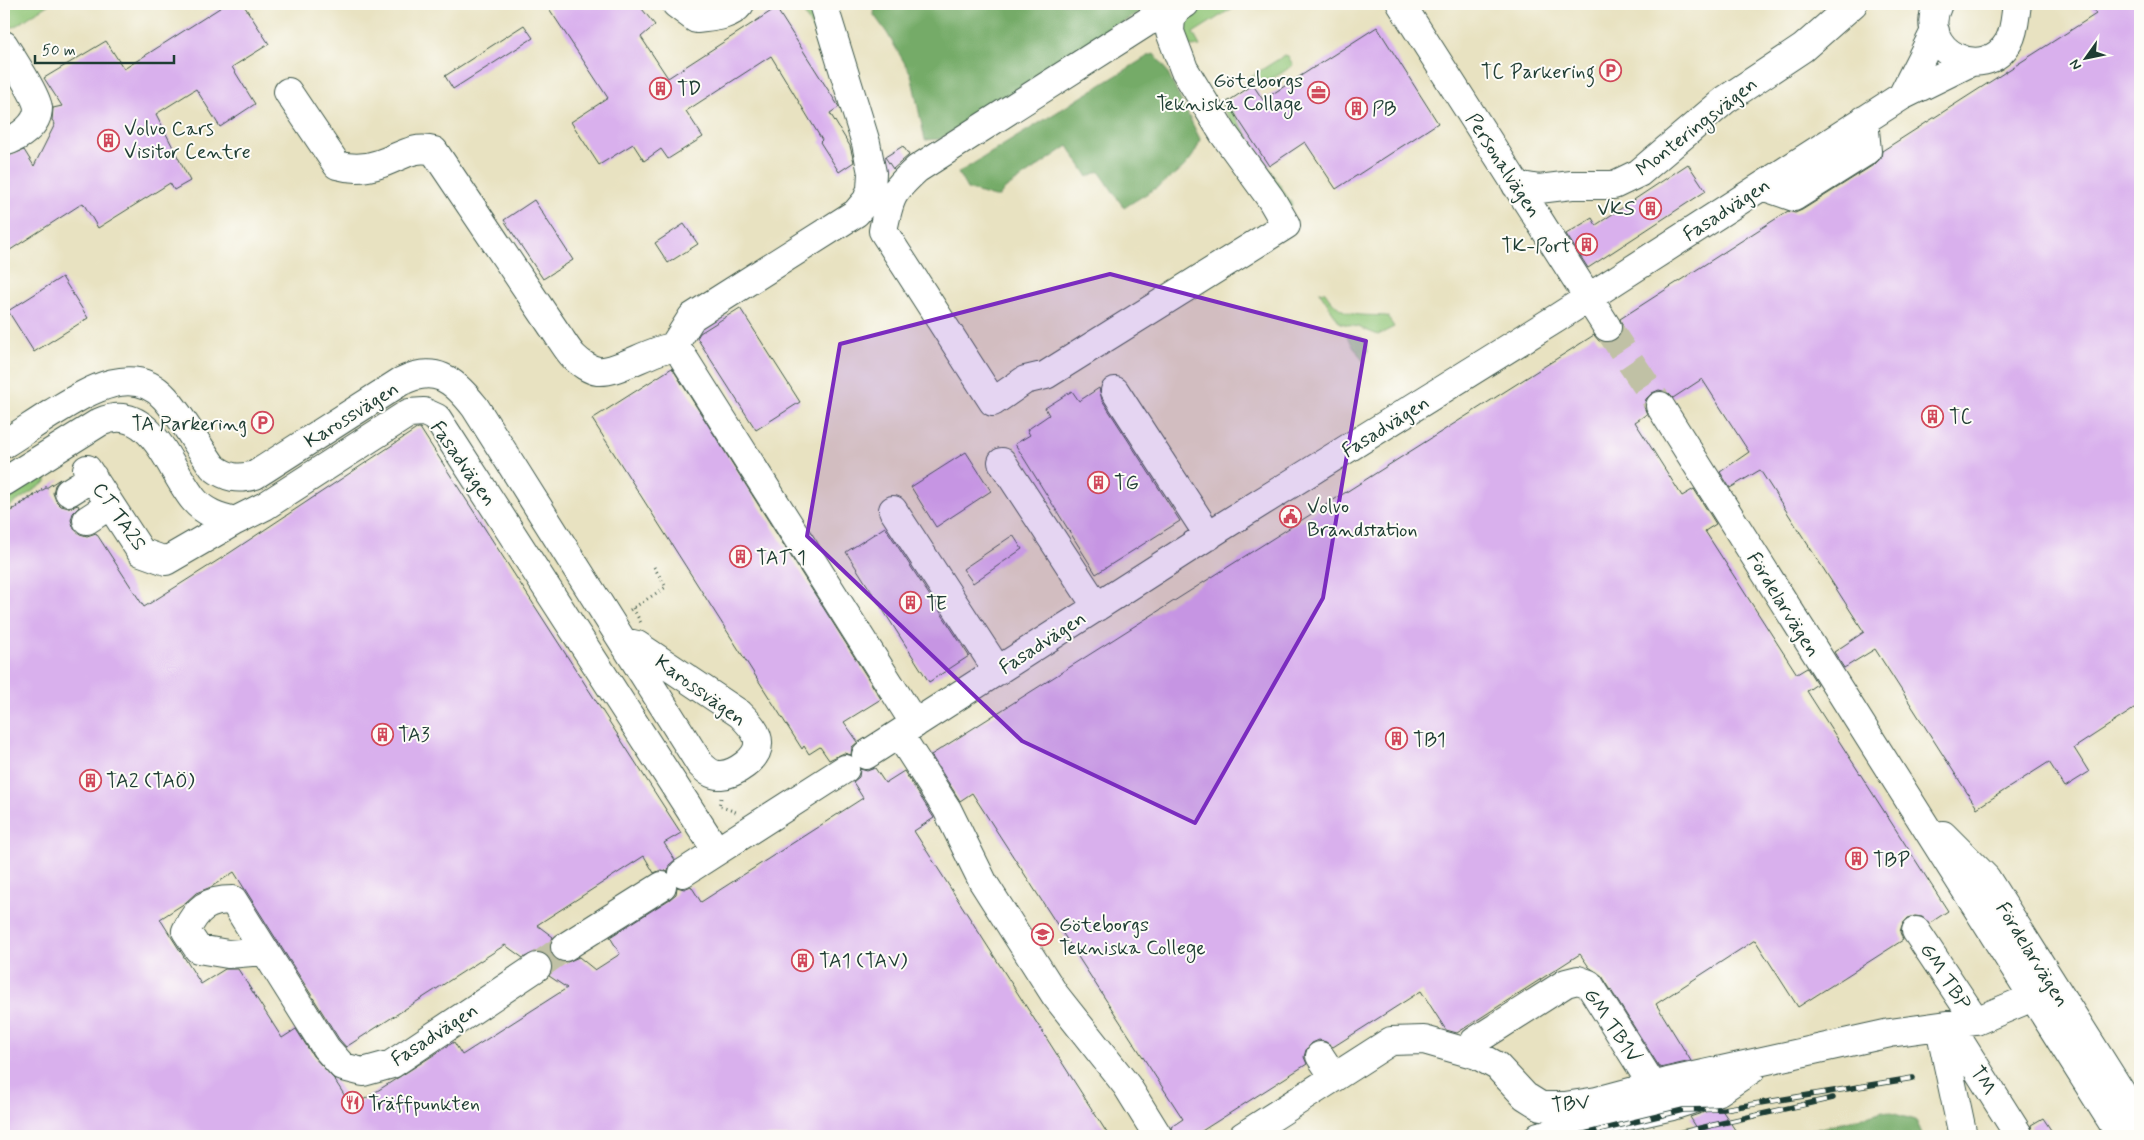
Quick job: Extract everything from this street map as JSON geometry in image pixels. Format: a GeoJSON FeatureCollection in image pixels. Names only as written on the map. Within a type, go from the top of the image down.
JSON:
{"type":"FeatureCollection","features":[{"type":"Feature","properties":{"kind":"street"},"geometry":{"type":"LineString","coordinates":[[676,4],[696,19],[721,16],[737,8],[740,4]]}},
{"type":"Feature","properties":{"kind":"street"},"geometry":{"type":"LineString","coordinates":[[288,92],[337,164],[348,168],[363,168],[424,148],[434,152],[574,357],[586,366],[598,371],[610,369],[661,349],[673,347],[692,317],[856,213],[867,200],[871,189],[872,174],[866,143],[823,4]]}},
{"type":"Feature","properties":{"kind":"street","name":"Personalvägen"},"geometry":{"type":"LineString","coordinates":[[1400,4],[1607,327]]}},
{"type":"Feature","properties":{"kind":"street","name":"Monteringsvägen"},"geometry":{"type":"LineString","coordinates":[[1516,185],[1539,190],[1572,186],[1614,185],[1638,173],[1725,100],[1803,48],[1852,4]]}},
{"type":"Feature","properties":{"kind":"street"},"geometry":{"type":"LineString","coordinates":[[1938,4],[1934,19],[1935,32],[1940,43],[1948,53],[1959,59],[1971,62]]}},
{"type":"Feature","properties":{"kind":"street"},"geometry":{"type":"LineString","coordinates":[[1178,10],[1170,32],[1184,69],[1223,133],[1271,199],[1286,225],[1046,375],[1025,380],[993,402],[884,232],[888,206],[896,189],[917,169],[1147,22],[1178,10]]}},
{"type":"Feature","properties":{"kind":"street","name":"Fasadvägen"},"geometry":{"type":"LineString","coordinates":[[565,947],[673,880],[716,850],[1097,607],[1588,298],[1902,96],[1971,62],[1988,60],[2002,50],[2011,35],[2013,10]]}},
{"type":"Feature","properties":{"kind":"street"},"geometry":{"type":"LineString","coordinates":[[1902,96],[1935,32]]}},
{"type":"Feature","properties":{"kind":"street"},"geometry":{"type":"LineString","coordinates":[[4,45],[38,106],[36,119],[29,128],[4,142]]}},
{"type":"Feature","properties":{"kind":"street"},"geometry":{"type":"LineString","coordinates":[[673,347],[681,354],[907,729],[984,882],[1055,995],[1126,1086],[1158,1136]]}},
{"type":"Feature","properties":{"kind":"street","name":"Karossvägen"},"geometry":{"type":"LineString","coordinates":[[4,444],[86,392],[110,383],[124,381],[148,386],[165,398],[213,467],[222,474],[232,478],[248,477],[255,475],[400,382],[425,374],[440,376],[450,380],[460,388],[475,407],[634,635],[700,764],[708,772],[720,775],[748,763],[757,753],[759,742],[753,728],[740,714],[637,645],[634,635]]}},
{"type":"Feature","properties":{"kind":"street"},"geometry":{"type":"LineString","coordinates":[[1115,392],[1209,536]]}},
{"type":"Feature","properties":{"kind":"street","name":"Fördelarvägen"},"geometry":{"type":"LineString","coordinates":[[1660,406],[1908,801],[2042,990],[2140,1122]]}},
{"type":"Feature","properties":{"kind":"street","name":"Fasadvägen"},"geometry":{"type":"LineString","coordinates":[[235,522],[265,506],[409,413],[424,412],[437,418],[716,850]]}},
{"type":"Feature","properties":{"kind":"street"},"geometry":{"type":"LineString","coordinates":[[4,482],[100,422],[122,417],[137,422],[150,432],[194,500],[216,516],[235,522]]}},
{"type":"Feature","properties":{"kind":"street"},"geometry":{"type":"LineString","coordinates":[[1002,462],[1097,607]]}},
{"type":"Feature","properties":{"kind":"street"},"geometry":{"type":"LineString","coordinates":[[76,508],[102,492]]}},
{"type":"Feature","properties":{"kind":"street"},"geometry":{"type":"LineString","coordinates":[[76,508],[102,492]]}},
{"type":"Feature","properties":{"kind":"street","name":"CT TA2S"},"geometry":{"type":"LineString","coordinates":[[102,492],[141,552],[166,561],[235,522]]}},
{"type":"Feature","properties":{"kind":"street"},"geometry":{"type":"LineString","coordinates":[[893,510],[998,670]]}},
{"type":"Feature","properties":{"kind":"street","name":"GM TBP"},"geometry":{"type":"LineString","coordinates":[[1916,932],[1976,1021]]}},
{"type":"Feature","properties":{"kind":"street","name":"Fasadvägen"},"geometry":{"type":"LineString","coordinates":[[264,951],[326,1048],[343,1067],[364,1072],[392,1064],[537,967]]}},
{"type":"Feature","properties":{"kind":"street","name":"GM TB1V"},"geometry":{"type":"LineString","coordinates":[[1478,1055],[1476,1041],[1505,1017],[1531,1000],[1566,983],[1578,980],[1589,984],[1653,1086]]}},
{"type":"Feature","properties":{"kind":"street","name":"Fördelarvägen"},"geometry":{"type":"LineString","coordinates":[[2042,990],[2121,1136]]}},
{"type":"Feature","properties":{"kind":"street","name":"TBV"},"geometry":{"type":"LineString","coordinates":[[1243,1136],[1327,1067],[1391,1040],[1424,1040],[1478,1055],[1497,1066],[1525,1096],[1541,1106],[1565,1106],[1581,1104],[1890,1033],[1945,1027],[1976,1021],[2042,990]]}},
{"type":"Feature","properties":{"kind":"street"},"geometry":{"type":"LineString","coordinates":[[1945,1027],[1963,1136]]}},
{"type":"Feature","properties":{"kind":"street","name":"TM"},"geometry":{"type":"LineString","coordinates":[[1945,1027],[2018,1134]]}},
{"type":"Feature","properties":{"kind":"street"},"geometry":{"type":"LineString","coordinates":[[1539,1136],[1672,1106],[1719,1091],[1751,1070],[1788,1056]]}},
{"type":"Feature","properties":{"kind":"path"},"geometry":{"type":"LineString","coordinates":[[4,515],[76,508]]}},
{"type":"Feature","properties":{"kind":"path"},"geometry":{"type":"LineString","coordinates":[[626,612],[666,587],[654,567]]}},
{"type":"Feature","properties":{"kind":"path"},"geometry":{"type":"LineString","coordinates":[[633,608],[634,635]]}},
{"type":"Feature","properties":{"kind":"highlighted area"},"geometry":{"type":"Polygon","coordinates":[[[1110,274],[1366,341],[1323,598],[1195,823],[1022,741],[807,536],[840,344],[1110,274]]]}},
{"type":"Feature","properties":{"kind":"green space"},"geometry":{"type":"Polygon","coordinates":[[[4,4],[49,4],[14,27],[4,26],[4,4]]]}},
{"type":"Feature","properties":{"kind":"green space"},"geometry":{"type":"Polygon","coordinates":[[[799,4],[810,4],[825,57],[821,52],[818,54],[815,34],[799,4]]]}},
{"type":"Feature","properties":{"kind":"green space"},"geometry":{"type":"Polygon","coordinates":[[[875,4],[1152,4],[940,139],[925,140],[911,74],[874,15],[875,4]]]}},
{"type":"Feature","properties":{"kind":"green space"},"geometry":{"type":"Polygon","coordinates":[[[1203,4],[1239,4],[1193,33],[1200,46],[1192,47],[1183,42],[1183,19],[1190,11],[1203,4]]]}},
{"type":"Feature","properties":{"kind":"green space"},"geometry":{"type":"Polygon","coordinates":[[[1154,54],[1164,66],[1200,139],[1196,151],[1189,161],[1180,171],[1158,187],[1124,208],[1099,171],[1088,177],[1068,146],[1005,189],[999,197],[967,189],[958,173],[1154,54]]]}},
{"type":"Feature","properties":{"kind":"green space"},"geometry":{"type":"Polygon","coordinates":[[[1285,55],[1288,56],[1293,65],[1282,73],[1265,81],[1259,82],[1247,79],[1285,55]]]}},
{"type":"Feature","properties":{"kind":"green space"},"geometry":{"type":"Polygon","coordinates":[[[1222,101],[1226,102],[1292,204],[1291,208],[1287,209],[1222,107],[1222,101]]]}},
{"type":"Feature","properties":{"kind":"green space"},"geometry":{"type":"Polygon","coordinates":[[[1319,291],[1325,292],[1338,307],[1352,314],[1387,316],[1394,327],[1378,335],[1358,327],[1340,323],[1319,291]]]}},
{"type":"Feature","properties":{"kind":"green space"},"geometry":{"type":"Polygon","coordinates":[[[1345,333],[1360,337],[1366,342],[1368,351],[1363,361],[1345,333]]]}},
{"type":"Feature","properties":{"kind":"green space"},"geometry":{"type":"Polygon","coordinates":[[[42,473],[46,477],[46,482],[4,510],[4,500],[42,473]]]}},
{"type":"Feature","properties":{"kind":"green space"},"geometry":{"type":"Polygon","coordinates":[[[1884,1111],[1916,1120],[1923,1136],[1791,1136],[1884,1111]]]}},
{"type":"Feature","properties":{"kind":"building","name":"Volvo Cars Visitor Centre"},"geometry":{"type":"Polygon","coordinates":[[[226,4],[243,4],[269,44],[232,67],[255,104],[220,127],[196,89],[156,114],[190,181],[174,190],[170,183],[98,228],[83,203],[4,254],[4,157],[24,150],[34,166],[55,124],[52,120],[53,108],[62,106],[44,78],[106,41],[124,69],[226,4]]]}},
{"type":"Feature","properties":{"kind":"building","name":"TD"},"geometry":{"type":"Polygon","coordinates":[[[546,4],[638,4],[655,25],[641,37],[668,78],[776,8],[839,107],[830,113],[850,146],[854,162],[839,172],[820,142],[822,140],[771,56],[686,111],[703,137],[668,159],[661,149],[644,161],[633,144],[599,165],[571,122],[608,98],[546,4]]]}},
{"type":"Feature","properties":{"kind":"building"},"geometry":{"type":"Polygon","coordinates":[[[2089,4],[2140,4],[2140,705],[2074,748],[2089,772],[2065,787],[2049,762],[1977,808],[1875,649],[1844,668],[1834,652],[1864,632],[1760,470],[1730,488],[1720,472],[1749,452],[1702,379],[1673,398],[1667,392],[1659,390],[1652,393],[1646,399],[1644,407],[1647,414],[1635,422],[1682,496],[1694,489],[1716,524],[1705,531],[1797,674],[1807,668],[1817,684],[1807,691],[1948,911],[1930,923],[1922,917],[1908,918],[1902,925],[1900,932],[1903,940],[1798,1007],[1755,940],[1656,1004],[1691,1061],[1660,1068],[1602,976],[1589,967],[1580,954],[1457,1033],[1446,1030],[1421,991],[1333,1047],[1319,1040],[1312,1043],[1306,1050],[1304,1057],[1307,1064],[1194,1136],[1174,1136],[1171,1127],[1183,1119],[972,793],[960,801],[931,755],[1594,335],[1599,341],[1607,343],[1616,340],[1621,335],[1623,327],[1620,319],[1788,211],[1795,213],[1802,210],[1875,164],[1881,158],[1882,151],[2096,14],[2089,4]]]}},
{"type":"Feature","properties":{"kind":"building"},"geometry":{"type":"Polygon","coordinates":[[[524,25],[533,38],[453,89],[445,76],[524,25]]]}},
{"type":"Feature","properties":{"kind":"building","name":"PB"},"geometry":{"type":"Polygon","coordinates":[[[1377,27],[1438,123],[1336,189],[1305,142],[1269,166],[1227,102],[1253,85],[1263,100],[1377,27]]]}},
{"type":"Feature","properties":{"kind":"building"},"geometry":{"type":"Polygon","coordinates":[[[903,146],[909,155],[893,169],[885,157],[903,146]]]}},
{"type":"Feature","properties":{"kind":"building","name":"VKS"},"geometry":{"type":"Polygon","coordinates":[[[1688,164],[1706,191],[1588,268],[1566,234],[1592,218],[1596,225],[1688,164]]]}},
{"type":"Feature","properties":{"kind":"building"},"geometry":{"type":"Polygon","coordinates":[[[534,200],[573,260],[543,279],[504,220],[534,200]]]}},
{"type":"Feature","properties":{"kind":"building"},"geometry":{"type":"Polygon","coordinates":[[[684,224],[698,244],[668,263],[655,243],[684,224]]]}},
{"type":"Feature","properties":{"kind":"building"},"geometry":{"type":"Polygon","coordinates":[[[62,277],[88,318],[34,352],[8,311],[62,277]]]}},
{"type":"Feature","properties":{"kind":"building"},"geometry":{"type":"Polygon","coordinates":[[[740,308],[800,402],[756,430],[697,338],[700,333],[740,308]]]}},
{"type":"Feature","properties":{"kind":"building","name":"TAT 1"},"geometry":{"type":"Polygon","coordinates":[[[672,368],[881,699],[844,722],[858,742],[852,747],[851,755],[844,753],[829,760],[820,747],[809,754],[804,746],[802,749],[592,419],[672,368]]]}},
{"type":"Feature","properties":{"kind":"building","name":"TG"},"geometry":{"type":"Polygon","coordinates":[[[1099,388],[1102,400],[1180,521],[1096,574],[1015,444],[1030,435],[1027,430],[1049,415],[1045,408],[1072,391],[1079,401],[1099,388]]]}},
{"type":"Feature","properties":{"kind":"building"},"geometry":{"type":"Polygon","coordinates":[[[420,428],[681,833],[664,843],[675,860],[669,865],[668,872],[661,870],[654,873],[644,856],[537,925],[553,937],[549,947],[552,956],[557,961],[565,963],[579,957],[595,970],[620,954],[610,937],[670,899],[676,894],[677,887],[684,889],[691,886],[701,902],[863,798],[853,782],[859,777],[860,769],[867,771],[875,768],[885,783],[904,771],[934,818],[914,831],[1109,1136],[4,1136],[4,515],[60,479],[55,485],[53,493],[56,501],[61,506],[69,508],[78,505],[79,507],[73,513],[71,520],[74,529],[80,534],[87,536],[96,533],[144,607],[420,428]],[[234,872],[211,887],[196,893],[185,903],[160,919],[201,984],[225,969],[238,969],[282,1038],[296,1029],[313,1056],[334,1079],[352,1107],[454,1042],[462,1055],[567,988],[549,976],[552,965],[550,959],[544,953],[535,952],[523,958],[505,945],[346,1047],[339,1039],[234,872]]]}},
{"type":"Feature","properties":{"kind":"building"},"geometry":{"type":"Polygon","coordinates":[[[966,452],[991,491],[936,527],[911,487],[966,452]]]}},
{"type":"Feature","properties":{"kind":"building","name":"TE"},"geometry":{"type":"Polygon","coordinates":[[[885,527],[969,656],[929,682],[846,552],[885,527]]]}},
{"type":"Feature","properties":{"kind":"building"},"geometry":{"type":"Polygon","coordinates":[[[1013,535],[1022,549],[973,583],[963,569],[1013,535]]]}},
{"type":"Feature","properties":{"kind":"building"},"geometry":{"type":"Polygon","coordinates":[[[1720,1107],[1739,1136],[1702,1136],[1690,1117],[1720,1107]]]}},
{"type":"Feature","properties":{"kind":"building"},"geometry":{"type":"Polygon","coordinates":[[[2043,1118],[2055,1136],[2033,1136],[2031,1125],[2043,1118]]]}},
{"type":"Feature","properties":{"kind":"tunnel"},"geometry":{"type":"LineString","coordinates":[[1607,327],[1660,406]]}},
{"type":"Feature","properties":{"kind":"tunnel"},"geometry":{"type":"LineString","coordinates":[[537,967],[565,947]]}},
{"type":"Feature","properties":{"kind":"railway"},"geometry":{"type":"LineString","coordinates":[[1576,1136],[1683,1110],[1724,1109],[1913,1078]]}},
{"type":"Feature","properties":{"kind":"railway"},"geometry":{"type":"LineString","coordinates":[[1665,1136],[1833,1098]]}},
{"type":"Feature","properties":{"kind":"place","name":"TC Parkering"},"geometry":{"type":"Point","coordinates":[1611,71]}},
{"type":"Feature","properties":{"kind":"place","name":"TD"},"geometry":{"type":"Point","coordinates":[661,88]}},
{"type":"Feature","properties":{"kind":"place","name":"Göteborgs Tekniska Collage"},"geometry":{"type":"Point","coordinates":[1319,92]}},
{"type":"Feature","properties":{"kind":"place","name":"PB"},"geometry":{"type":"Point","coordinates":[1356,108]}},
{"type":"Feature","properties":{"kind":"place","name":"Volvo Cars Visitor Centre"},"geometry":{"type":"Point","coordinates":[108,140]}},
{"type":"Feature","properties":{"kind":"place","name":"VKS"},"geometry":{"type":"Point","coordinates":[1651,208]}},
{"type":"Feature","properties":{"kind":"place","name":"TK-Port"},"geometry":{"type":"Point","coordinates":[1587,245]}},
{"type":"Feature","properties":{"kind":"place","name":"TC"},"geometry":{"type":"Point","coordinates":[1933,416]}},
{"type":"Feature","properties":{"kind":"place","name":"TA Parkering"},"geometry":{"type":"Point","coordinates":[263,423]}},
{"type":"Feature","properties":{"kind":"place","name":"TG"},"geometry":{"type":"Point","coordinates":[1098,482]}},
{"type":"Feature","properties":{"kind":"place","name":"Volvo Brandstation"},"geometry":{"type":"Point","coordinates":[1291,517]}},
{"type":"Feature","properties":{"kind":"place","name":"TAT 1"},"geometry":{"type":"Point","coordinates":[740,557]}},
{"type":"Feature","properties":{"kind":"place","name":"TE"},"geometry":{"type":"Point","coordinates":[910,603]}},
{"type":"Feature","properties":{"kind":"place","name":"TA3"},"geometry":{"type":"Point","coordinates":[382,734]}},
{"type":"Feature","properties":{"kind":"place","name":"TB1"},"geometry":{"type":"Point","coordinates":[1397,739]}},
{"type":"Feature","properties":{"kind":"place","name":"TA2 (TAÖ)"},"geometry":{"type":"Point","coordinates":[90,780]}},
{"type":"Feature","properties":{"kind":"place","name":"TBP"},"geometry":{"type":"Point","coordinates":[1857,859]}},
{"type":"Feature","properties":{"kind":"place","name":"Göteborgs Tekniska College"},"geometry":{"type":"Point","coordinates":[1043,935]}},
{"type":"Feature","properties":{"kind":"place","name":"TA1 (TAV)"},"geometry":{"type":"Point","coordinates":[803,960]}},
{"type":"Feature","properties":{"kind":"place","name":"Träffpunkten"},"geometry":{"type":"Point","coordinates":[352,1103]}}]}
